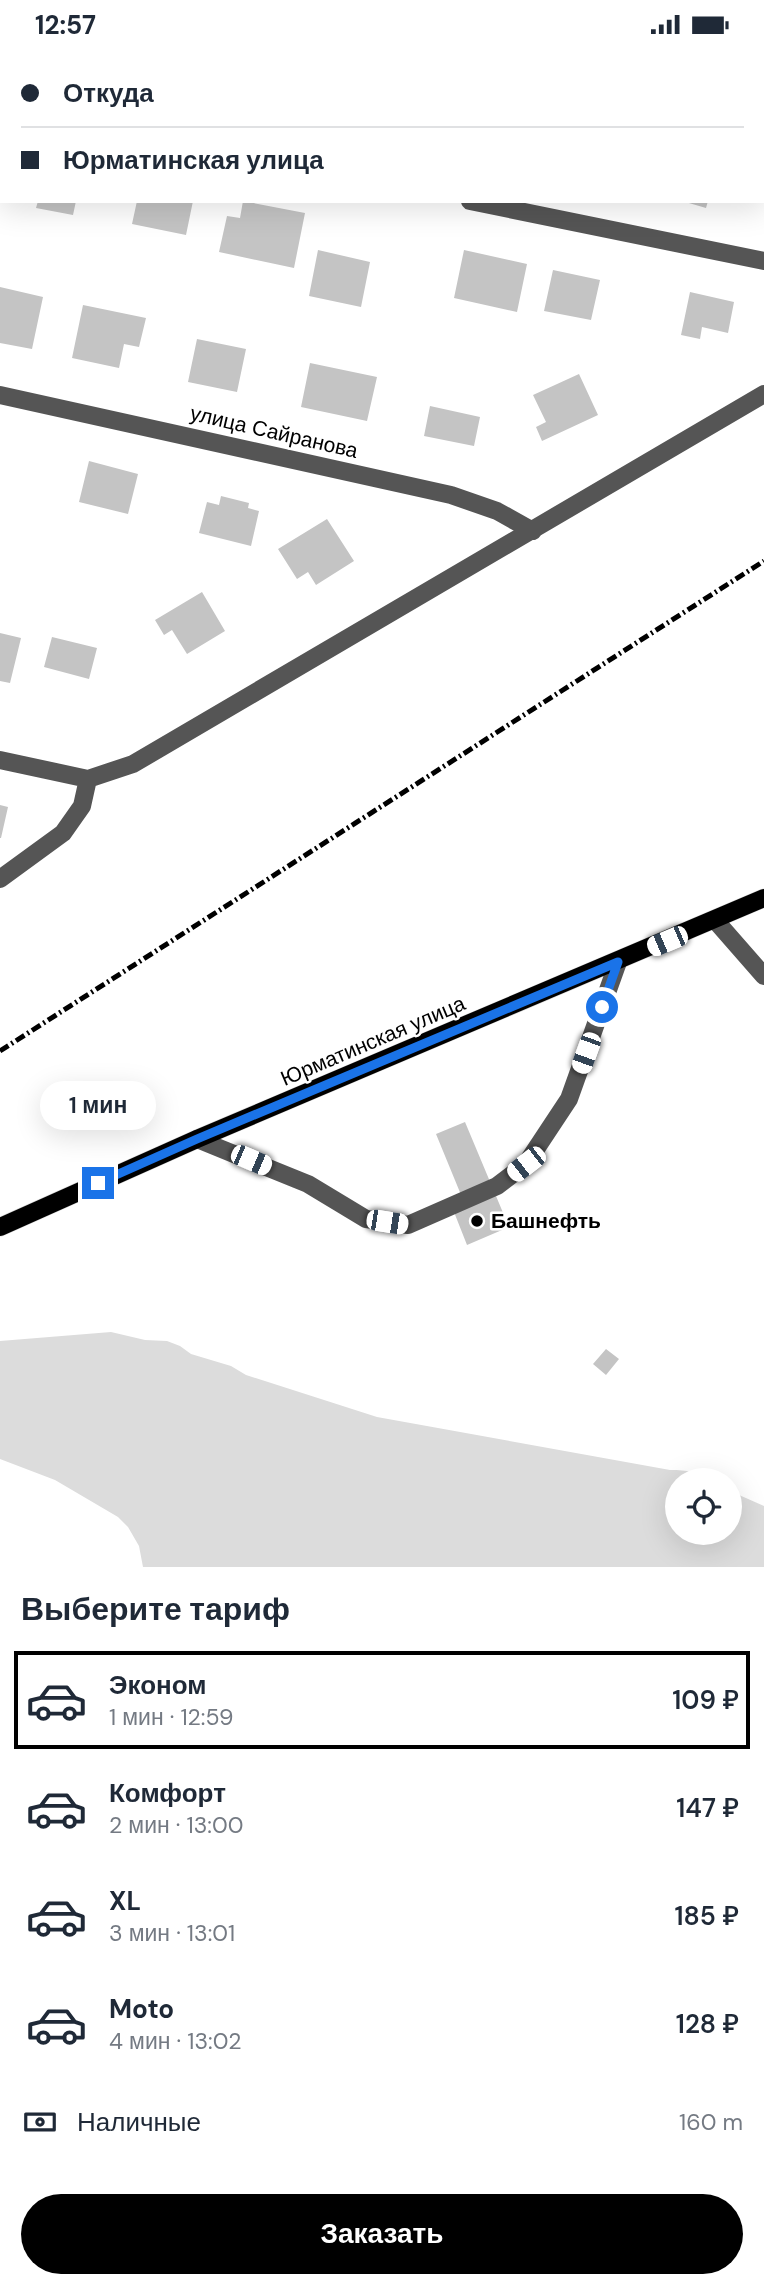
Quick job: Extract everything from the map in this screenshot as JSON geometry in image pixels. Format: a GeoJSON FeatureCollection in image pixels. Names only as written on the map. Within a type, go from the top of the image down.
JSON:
{"type":"FeatureCollection","features":[{"type":"Feature","properties":{"kind":"main road","name":"Юрматинская улица"},"geometry":{"type":"LineString","coordinates":[[0,1227],[197,1139],[764,898]]}},
{"type":"Feature","properties":{"kind":"street"},"geometry":{"type":"LineString","coordinates":[[480,203],[764,261]]}},
{"type":"Feature","properties":{"kind":"street"},"geometry":{"type":"LineString","coordinates":[[0,759],[88,779],[133,764],[764,394]]}},
{"type":"Feature","properties":{"kind":"street","name":"улица Сайранова"},"geometry":{"type":"LineString","coordinates":[[0,395],[451,495],[497,511],[533,531]]}},
{"type":"Feature","properties":{"kind":"street"},"geometry":{"type":"LineString","coordinates":[[0,879],[63,833],[82,806],[88,779]]}},
{"type":"Feature","properties":{"kind":"street"},"geometry":{"type":"LineString","coordinates":[[715,920],[764,976]]}},
{"type":"Feature","properties":{"kind":"street"},"geometry":{"type":"LineString","coordinates":[[197,1139],[308,1184],[366,1219],[408,1225],[497,1186],[526,1164],[569,1099],[618,962]]}},
{"type":"Feature","properties":{"kind":"shaded area"},"geometry":{"type":"Polygon","coordinates":[[[111,1332],[145,1340],[167,1341],[191,1354],[231,1366],[246,1375],[377,1417],[665,1469],[665,1545],[742,1545],[742,1496],[764,1506],[764,1567],[143,1567],[139,1546],[128,1527],[118,1517],[55,1480],[0,1459],[0,1341],[111,1332]]]}},
{"type":"Feature","properties":{"kind":"building"},"geometry":{"type":"Polygon","coordinates":[[[37,203],[76,203],[73,215],[36,208],[37,203]]]}},
{"type":"Feature","properties":{"kind":"building"},"geometry":{"type":"Polygon","coordinates":[[[137,203],[193,203],[186,235],[132,224],[137,203]]]}},
{"type":"Feature","properties":{"kind":"building"},"geometry":{"type":"Polygon","coordinates":[[[243,203],[305,213],[294,268],[219,252],[227,216],[240,218],[243,203]]]}},
{"type":"Feature","properties":{"kind":"building"},"geometry":{"type":"Polygon","coordinates":[[[689,203],[707,203],[706,208],[689,203]]]}},
{"type":"Feature","properties":{"kind":"building"},"geometry":{"type":"Polygon","coordinates":[[[318,250],[370,262],[361,307],[309,296],[318,250]]]}},
{"type":"Feature","properties":{"kind":"building"},"geometry":{"type":"Polygon","coordinates":[[[464,250],[527,264],[517,312],[454,298],[464,250]]]}},
{"type":"Feature","properties":{"kind":"building"},"geometry":{"type":"Polygon","coordinates":[[[553,270],[600,280],[591,320],[544,311],[553,270]]]}},
{"type":"Feature","properties":{"kind":"building"},"geometry":{"type":"Polygon","coordinates":[[[0,287],[43,297],[32,349],[0,343],[0,287]]]}},
{"type":"Feature","properties":{"kind":"building"},"geometry":{"type":"Polygon","coordinates":[[[690,292],[734,302],[728,333],[702,327],[700,339],[681,335],[690,292]]]}},
{"type":"Feature","properties":{"kind":"building"},"geometry":{"type":"Polygon","coordinates":[[[83,305],[146,318],[139,347],[124,344],[119,368],[72,358],[83,305]]]}},
{"type":"Feature","properties":{"kind":"building"},"geometry":{"type":"Polygon","coordinates":[[[197,339],[246,349],[237,392],[188,382],[197,339]]]}},
{"type":"Feature","properties":{"kind":"building"},"geometry":{"type":"Polygon","coordinates":[[[310,363],[377,377],[367,421],[301,407],[310,363]]]}},
{"type":"Feature","properties":{"kind":"building"},"geometry":{"type":"Polygon","coordinates":[[[579,374],[598,415],[542,441],[536,427],[546,422],[533,395],[579,374]]]}},
{"type":"Feature","properties":{"kind":"building"},"geometry":{"type":"Polygon","coordinates":[[[430,406],[480,417],[474,446],[424,436],[430,406]]]}},
{"type":"Feature","properties":{"kind":"building"},"geometry":{"type":"Polygon","coordinates":[[[89,461],[138,474],[128,514],[79,502],[89,461]]]}},
{"type":"Feature","properties":{"kind":"building"},"geometry":{"type":"Polygon","coordinates":[[[221,496],[249,503],[248,508],[259,511],[251,546],[199,533],[207,502],[219,505],[221,496]]]}},
{"type":"Feature","properties":{"kind":"building"},"geometry":{"type":"Polygon","coordinates":[[[327,519],[354,561],[316,585],[308,572],[297,579],[278,549],[327,519]]]}},
{"type":"Feature","properties":{"kind":"building"},"geometry":{"type":"Polygon","coordinates":[[[202,592],[225,631],[187,654],[172,630],[164,635],[155,620],[202,592]]]}},
{"type":"Feature","properties":{"kind":"building"},"geometry":{"type":"Polygon","coordinates":[[[0,633],[21,638],[10,683],[0,681],[0,633]]]}},
{"type":"Feature","properties":{"kind":"building"},"geometry":{"type":"Polygon","coordinates":[[[52,637],[97,648],[89,679],[44,667],[52,637]]]}},
{"type":"Feature","properties":{"kind":"building"},"geometry":{"type":"Polygon","coordinates":[[[0,805],[8,807],[1,838],[0,838],[0,805]]]}},
{"type":"Feature","properties":{"kind":"building"},"geometry":{"type":"Polygon","coordinates":[[[465,1122],[509,1227],[467,1245],[454,1212],[466,1207],[436,1134],[465,1122]]]}},
{"type":"Feature","properties":{"kind":"building"},"geometry":{"type":"Polygon","coordinates":[[[606,1349],[619,1359],[606,1375],[593,1364],[606,1349]]]}},
{"type":"Feature","properties":{"kind":"railway"},"geometry":{"type":"LineString","coordinates":[[0,1051],[764,561]]}},
{"type":"Feature","properties":{"kind":"place","name":"Башнефть"},"geometry":{"type":"Point","coordinates":[477,1221]}},
{"type":"Feature","properties":{"kind":"route"},"geometry":{"type":"LineString","coordinates":[[98,1183],[618,962],[602,1007]]}}]}
